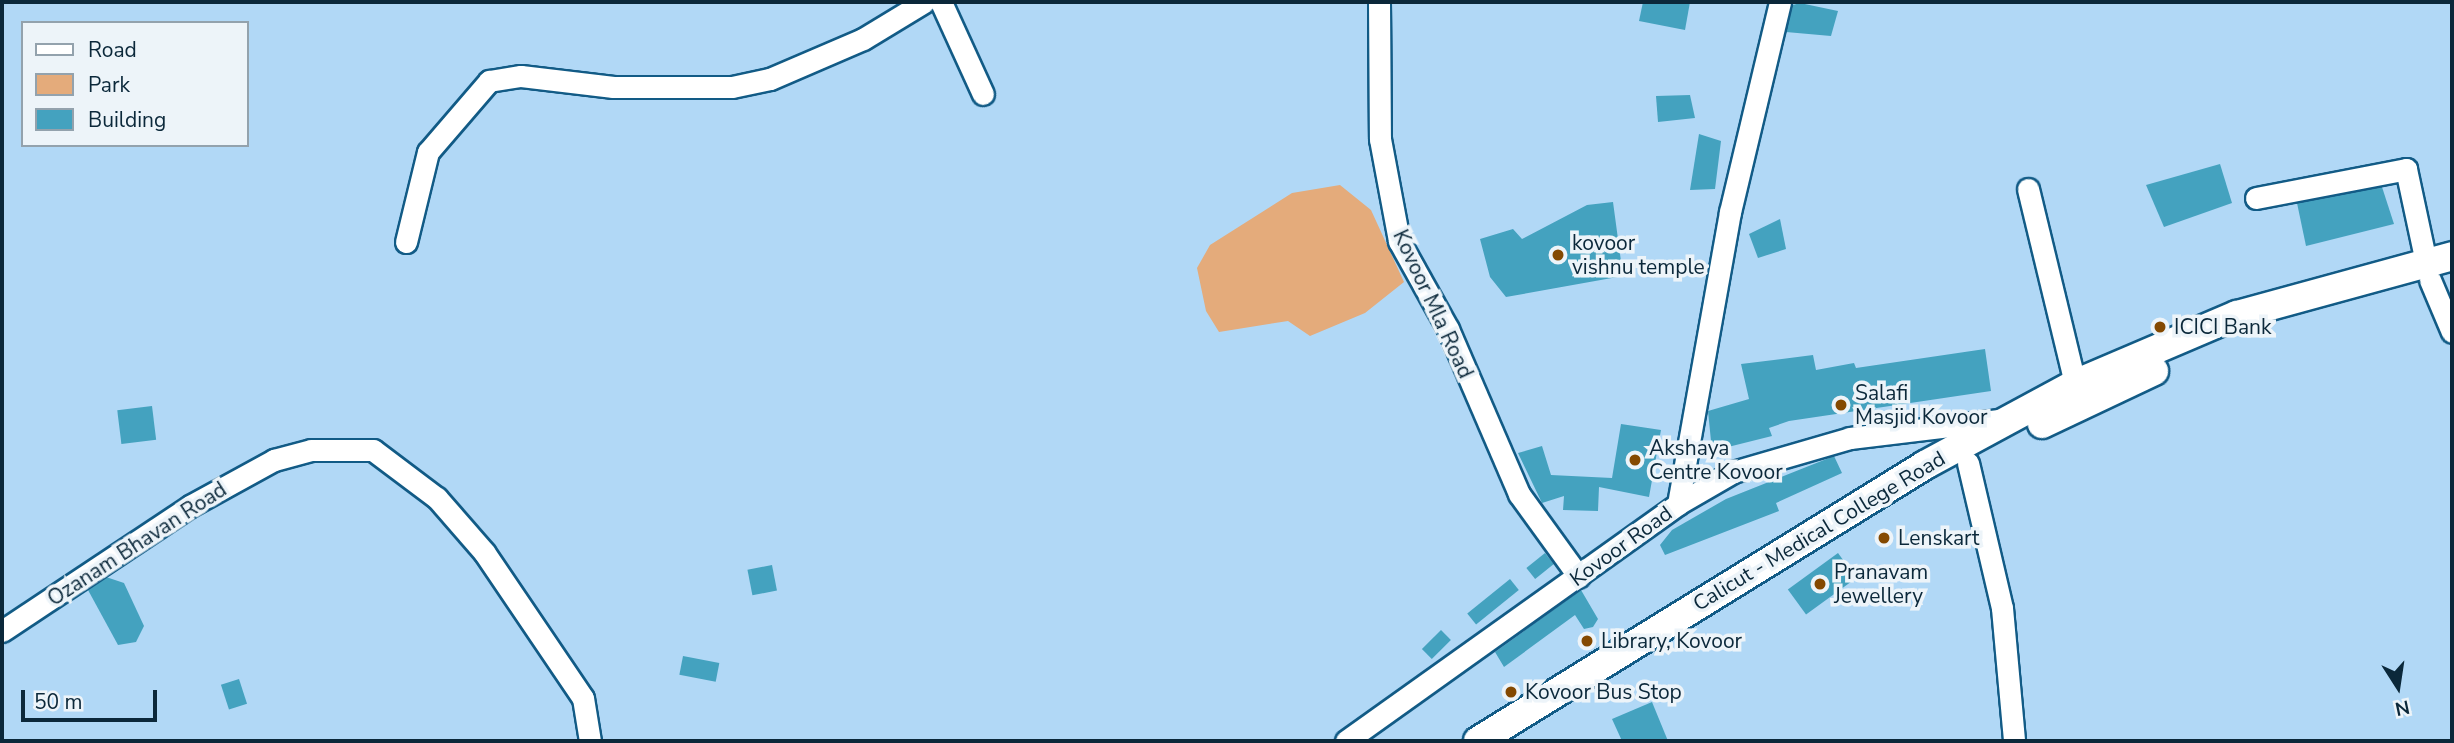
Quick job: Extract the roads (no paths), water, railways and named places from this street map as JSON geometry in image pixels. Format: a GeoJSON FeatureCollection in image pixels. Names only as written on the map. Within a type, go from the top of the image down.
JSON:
{"type":"FeatureCollection","features":[{"type":"Feature","properties":{"kind":"main road","name":"Calicut - Medical College Road"},"geometry":{"type":"LineString","coordinates":[[1478,741],[1560,685],[2032,415],[2075,384],[2237,316],[2440,268]]}},
{"type":"Feature","properties":{"kind":"main road"},"geometry":{"type":"LineString","coordinates":[[1508,741],[1969,463],[2032,415],[2243,333],[2440,268]]}},
{"type":"Feature","properties":{"kind":"street"},"geometry":{"type":"LineString","coordinates":[[407,242],[428,152],[489,81],[521,76],[613,87],[744,84],[863,39],[924,2]]}},
{"type":"Feature","properties":{"kind":"street"},"geometry":{"type":"LineString","coordinates":[[940,2],[983,94]]}},
{"type":"Feature","properties":{"kind":"street","name":"Kovoor Mla Road"},"geometry":{"type":"LineString","coordinates":[[1379,2],[1380,139],[1399,241],[1447,329],[1519,494],[1579,577]]}},
{"type":"Feature","properties":{"kind":"street"},"geometry":{"type":"LineString","coordinates":[[1678,504],[1727,225],[1780,2]]}},
{"type":"Feature","properties":{"kind":"street"},"geometry":{"type":"LineString","coordinates":[[2256,198],[2406,169],[2440,268],[2452,331]]}},
{"type":"Feature","properties":{"kind":"street"},"geometry":{"type":"LineString","coordinates":[[2028,189],[2075,384]]}},
{"type":"Feature","properties":{"kind":"street","name":"Kovoor Road"},"geometry":{"type":"LineString","coordinates":[[1346,741],[1678,504],[1733,472],[1850,438],[2032,415]]}},
{"type":"Feature","properties":{"kind":"street","name":"Ozanam Bhavan Road"},"geometry":{"type":"LineString","coordinates":[[2,631],[190,506],[274,460],[311,450],[373,450],[437,498],[484,552],[583,698],[590,741]]}},
{"type":"Feature","properties":{"kind":"street"},"geometry":{"type":"LineString","coordinates":[[1969,463],[2002,608],[2014,741]]}},
{"type":"Feature","properties":{"kind":"place","name":"kovoor vishnu temple"},"geometry":{"type":"Point","coordinates":[1558,255]}},
{"type":"Feature","properties":{"kind":"place","name":"ICICI Bank"},"geometry":{"type":"Point","coordinates":[2160,327]}},
{"type":"Feature","properties":{"kind":"place","name":"Salafi Masjid Kovoor"},"geometry":{"type":"Point","coordinates":[1841,405]}},
{"type":"Feature","properties":{"kind":"place","name":"Akshaya Centre Kovoor"},"geometry":{"type":"Point","coordinates":[1635,460]}},
{"type":"Feature","properties":{"kind":"place","name":"Lenskart"},"geometry":{"type":"Point","coordinates":[1884,538]}},
{"type":"Feature","properties":{"kind":"place","name":"Pranavam Jewellery"},"geometry":{"type":"Point","coordinates":[1820,584]}},
{"type":"Feature","properties":{"kind":"place","name":"Library, Kovoor"},"geometry":{"type":"Point","coordinates":[1587,641]}},
{"type":"Feature","properties":{"kind":"place","name":"Kovoor Bus Stop"},"geometry":{"type":"Point","coordinates":[1511,692]}}]}
